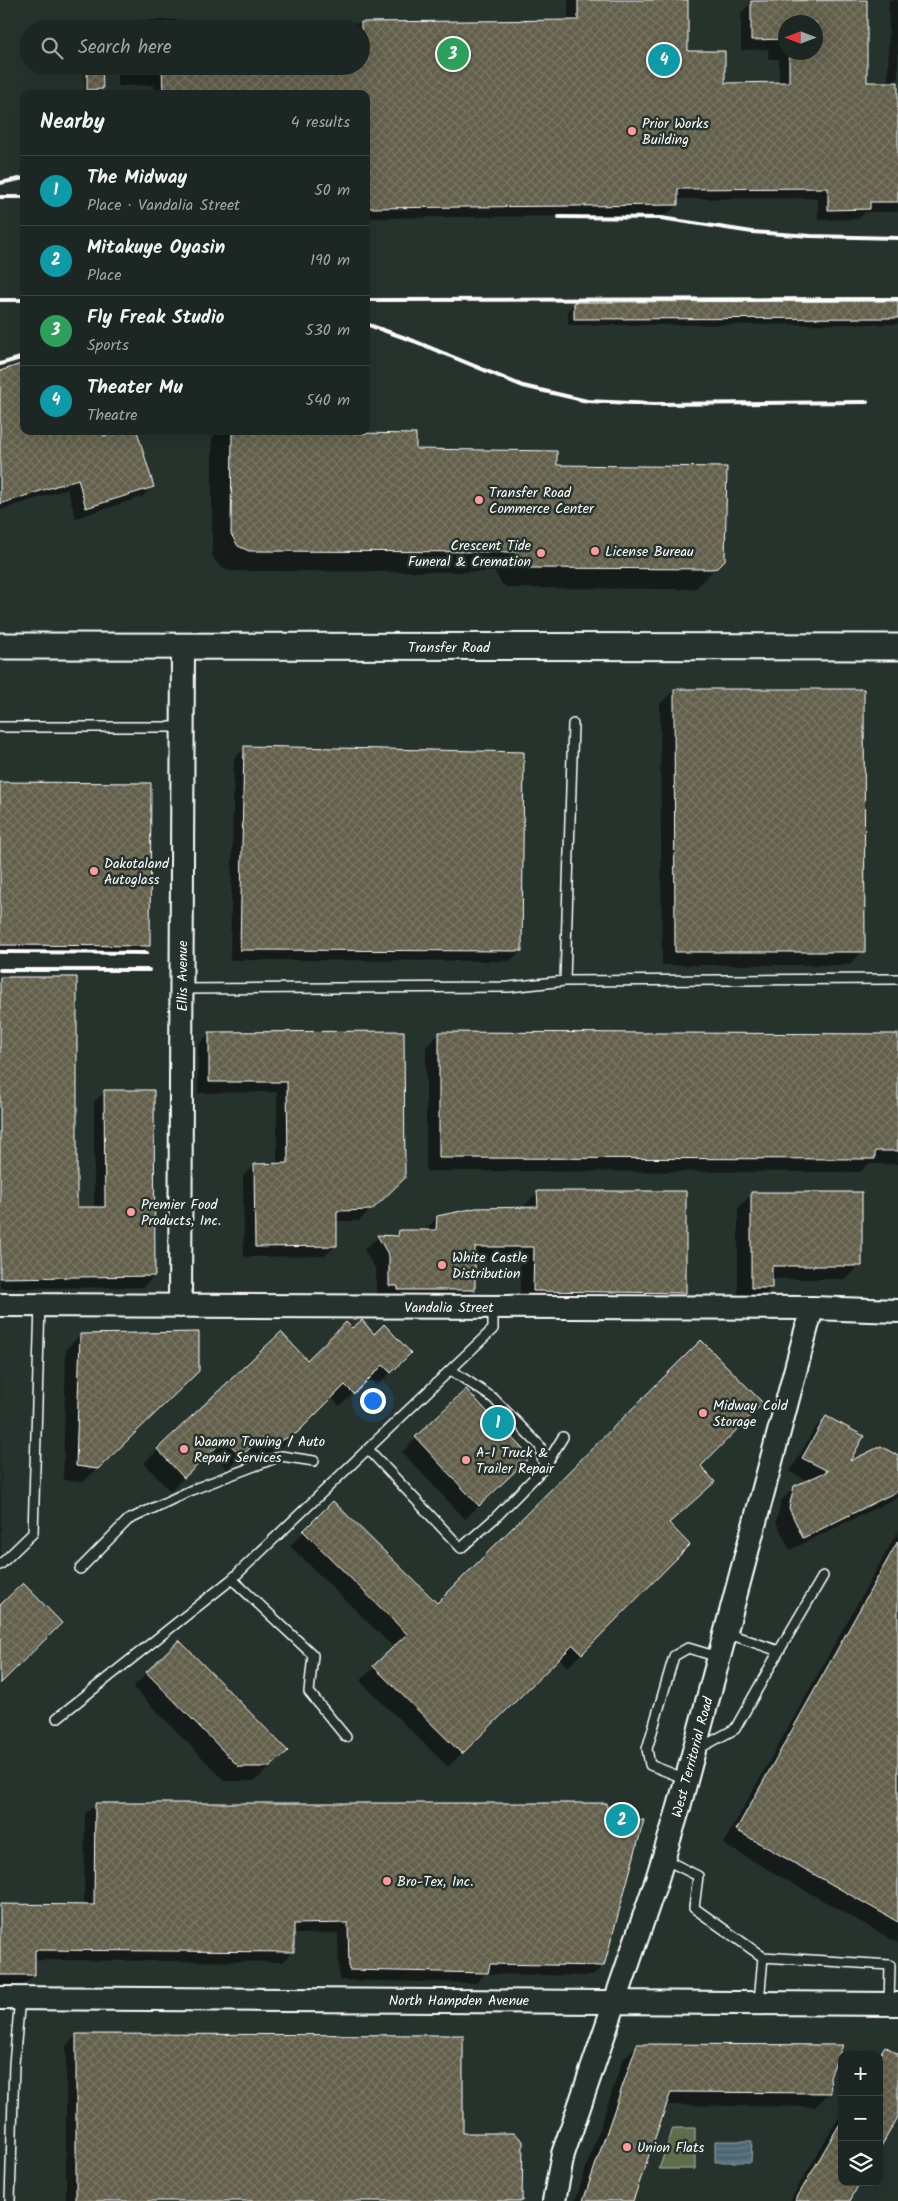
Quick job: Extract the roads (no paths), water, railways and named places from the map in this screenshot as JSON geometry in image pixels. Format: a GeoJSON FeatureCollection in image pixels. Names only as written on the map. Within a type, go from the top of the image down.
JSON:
{"type":"FeatureCollection","features":[{"type":"Feature","properties":{"kind":"main road","name":"Transfer Road"},"geometry":{"type":"LineString","coordinates":[[0,646],[898,647]]}},
{"type":"Feature","properties":{"kind":"street","name":"Ellis Avenue"},"geometry":{"type":"LineString","coordinates":[[180,1306],[183,647]]}},
{"type":"Feature","properties":{"kind":"street","name":"Vandalia Street"},"geometry":{"type":"LineString","coordinates":[[0,1305],[812,1308],[898,1311]]}},
{"type":"Feature","properties":{"kind":"street","name":"West Territorial Road"},"geometry":{"type":"LineString","coordinates":[[554,2201],[563,2154],[664,1858],[720,1657],[812,1308]]}},
{"type":"Feature","properties":{"kind":"street","name":"North Hampden Avenue"},"geometry":{"type":"LineString","coordinates":[[7,2000],[615,2001],[893,2004]]}},
{"type":"Feature","properties":{"kind":"lane"},"geometry":{"type":"LineString","coordinates":[[565,981],[573,724]]}},
{"type":"Feature","properties":{"kind":"lane"},"geometry":{"type":"LineString","coordinates":[[0,728],[182,727]]}},
{"type":"Feature","properties":{"kind":"lane"},"geometry":{"type":"LineString","coordinates":[[182,989],[509,987],[565,981],[898,979]]}},
{"type":"Feature","properties":{"kind":"lane"},"geometry":{"type":"LineString","coordinates":[[0,1565],[34,1532],[40,1305]]}},
{"type":"Feature","properties":{"kind":"lane"},"geometry":{"type":"LineString","coordinates":[[57,1718],[232,1579],[493,1329],[493,1307]]}},
{"type":"Feature","properties":{"kind":"lane"},"geometry":{"type":"LineString","coordinates":[[451,1370],[493,1398],[540,1446],[544,1468]]}},
{"type":"Feature","properties":{"kind":"lane"},"geometry":{"type":"LineString","coordinates":[[368,1449],[461,1548],[495,1518],[544,1468],[563,1437]]}},
{"type":"Feature","properties":{"kind":"lane"},"geometry":{"type":"LineString","coordinates":[[80,1570],[128,1520],[194,1489],[281,1456],[314,1460]]}},
{"type":"Feature","properties":{"kind":"lane"},"geometry":{"type":"LineString","coordinates":[[694,1752],[735,1729],[824,1576]]}},
{"type":"Feature","properties":{"kind":"lane"},"geometry":{"type":"LineString","coordinates":[[232,1579],[313,1655],[309,1692],[346,1737]]}},
{"type":"Feature","properties":{"kind":"lane"},"geometry":{"type":"LineString","coordinates":[[726,1633],[779,1651]]}},
{"type":"Feature","properties":{"kind":"lane"},"geometry":{"type":"LineString","coordinates":[[686,1779],[650,1765],[647,1749],[674,1656],[688,1648],[720,1657]]}},
{"type":"Feature","properties":{"kind":"lane"},"geometry":{"type":"LineString","coordinates":[[664,1858],[698,1876],[694,1908],[763,1957],[890,1965],[893,2004]]}},
{"type":"Feature","properties":{"kind":"lane"},"geometry":{"type":"LineString","coordinates":[[759,2002],[763,1957]]}},
{"type":"Feature","properties":{"kind":"lane"},"geometry":{"type":"LineString","coordinates":[[7,2000],[14,2064],[10,2201]]}},
{"type":"Feature","properties":{"kind":"water"},"geometry":{"type":"Polygon","coordinates":[[[715,2141],[752,2141],[751,2162],[715,2162],[715,2141]]]}},
{"type":"Feature","properties":{"kind":"railway"},"geometry":{"type":"LineString","coordinates":[[0,183],[20,179]]}},
{"type":"Feature","properties":{"kind":"railway"},"geometry":{"type":"LineString","coordinates":[[0,197],[20,197]]}},
{"type":"Feature","properties":{"kind":"railway"},"geometry":{"type":"LineString","coordinates":[[559,217],[661,218],[752,232],[811,236],[898,238]]}},
{"type":"Feature","properties":{"kind":"railway"},"geometry":{"type":"LineString","coordinates":[[370,300],[898,299]]}},
{"type":"Feature","properties":{"kind":"railway"},"geometry":{"type":"LineString","coordinates":[[0,300],[20,300]]}},
{"type":"Feature","properties":{"kind":"railway"},"geometry":{"type":"LineString","coordinates":[[370,325],[414,341],[523,386],[587,401],[654,404],[867,402]]}},
{"type":"Feature","properties":{"kind":"railway"},"geometry":{"type":"LineString","coordinates":[[0,364],[20,358]]}},
{"type":"Feature","properties":{"kind":"railway"},"geometry":{"type":"LineString","coordinates":[[0,952],[147,953]]}},
{"type":"Feature","properties":{"kind":"railway"},"geometry":{"type":"LineString","coordinates":[[0,970],[149,970]]}},
{"type":"Feature","properties":{"kind":"place","name":"Fly Freak Studio"},"geometry":{"type":"Point","coordinates":[453,54]}},
{"type":"Feature","properties":{"kind":"place","name":"Theater Mu"},"geometry":{"type":"Point","coordinates":[664,60]}},
{"type":"Feature","properties":{"kind":"place","name":"Prior Works Building"},"geometry":{"type":"Point","coordinates":[632,131]}},
{"type":"Feature","properties":{"kind":"place","name":"Transfer Road Commerce Center"},"geometry":{"type":"Point","coordinates":[479,500]}},
{"type":"Feature","properties":{"kind":"place","name":"License Bureau"},"geometry":{"type":"Point","coordinates":[595,551]}},
{"type":"Feature","properties":{"kind":"place","name":"Crescent Tide Funeral & Cremation"},"geometry":{"type":"Point","coordinates":[541,553]}},
{"type":"Feature","properties":{"kind":"place","name":"Dakotaland Autoglass"},"geometry":{"type":"Point","coordinates":[94,871]}},
{"type":"Feature","properties":{"kind":"place","name":"Premier Food Products, Inc."},"geometry":{"type":"Point","coordinates":[131,1212]}},
{"type":"Feature","properties":{"kind":"place","name":"White Castle Distribution"},"geometry":{"type":"Point","coordinates":[442,1265]}},
{"type":"Feature","properties":{"kind":"place","name":"Midway Cold Storage"},"geometry":{"type":"Point","coordinates":[703,1413]}},
{"type":"Feature","properties":{"kind":"place","name":"The Midway"},"geometry":{"type":"Point","coordinates":[498,1423]}},
{"type":"Feature","properties":{"kind":"place","name":"Waamo Towing / Auto Repair Services"},"geometry":{"type":"Point","coordinates":[184,1449]}},
{"type":"Feature","properties":{"kind":"place","name":"A-1 Truck & Trailer Repair"},"geometry":{"type":"Point","coordinates":[466,1460]}},
{"type":"Feature","properties":{"kind":"place","name":"Mitakuye Oyasin"},"geometry":{"type":"Point","coordinates":[622,1820]}},
{"type":"Feature","properties":{"kind":"place","name":"Bro-Tex, Inc."},"geometry":{"type":"Point","coordinates":[387,1881]}},
{"type":"Feature","properties":{"kind":"place","name":"Union Flats"},"geometry":{"type":"Point","coordinates":[627,2147]}}]}
